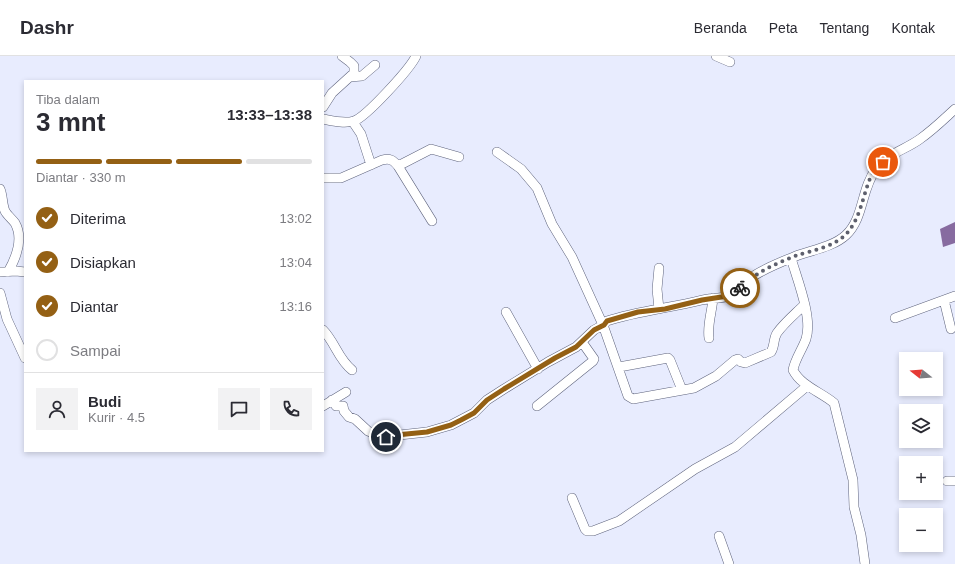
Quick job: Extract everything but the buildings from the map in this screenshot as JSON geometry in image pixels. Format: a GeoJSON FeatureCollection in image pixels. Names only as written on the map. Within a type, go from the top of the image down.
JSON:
{"type":"FeatureCollection","features":[{"type":"Feature","properties":{"kind":"street"},"geometry":{"type":"LineString","coordinates":[[324,105],[332,93],[354,73],[354,66],[342,56]]}},
{"type":"Feature","properties":{"kind":"street"},"geometry":{"type":"LineString","coordinates":[[324,119],[353,122],[366,113],[402,75],[416,56]]}},
{"type":"Feature","properties":{"kind":"street"},"geometry":{"type":"LineString","coordinates":[[716,56],[730,62]]}},
{"type":"Feature","properties":{"kind":"street"},"geometry":{"type":"LineString","coordinates":[[350,77],[362,76],[375,65]]}},
{"type":"Feature","properties":{"kind":"street"},"geometry":{"type":"LineString","coordinates":[[332,400],[336,406],[343,406],[346,414],[355,419],[368,431],[381,437],[427,432],[451,425],[466,418],[474,413],[487,400],[576,347],[594,330],[604,325],[607,321],[626,315],[713,298],[723,298],[732,295],[756,274],[769,267],[831,244],[846,234],[858,216],[869,182],[878,166],[892,154],[920,139],[955,109]]}},
{"type":"Feature","properties":{"kind":"street"},"geometry":{"type":"LineString","coordinates":[[353,122],[361,134],[371,164]]}},
{"type":"Feature","properties":{"kind":"street"},"geometry":{"type":"LineString","coordinates":[[398,166],[431,149],[458,157]]}},
{"type":"Feature","properties":{"kind":"street"},"geometry":{"type":"LineString","coordinates":[[496,152],[521,169],[537,188],[552,224],[572,257],[604,325],[628,396],[633,398],[694,388],[710,379],[735,360],[738,359],[745,363],[771,352],[777,332],[804,305]]}},
{"type":"Feature","properties":{"kind":"street"},"geometry":{"type":"LineString","coordinates":[[324,178],[341,178],[387,158],[392,160],[398,166],[432,222]]}},
{"type":"Feature","properties":{"kind":"street"},"geometry":{"type":"LineString","coordinates":[[0,189],[5,210],[15,224],[18,237],[17,254],[4,272]]}},
{"type":"Feature","properties":{"kind":"street"},"geometry":{"type":"LineString","coordinates":[[792,258],[808,324],[806,339],[798,354],[793,370],[796,377],[834,403],[853,480],[854,506],[861,534],[865,564]]}},
{"type":"Feature","properties":{"kind":"street"},"geometry":{"type":"LineString","coordinates":[[659,268],[657,289],[659,309]]}},
{"type":"Feature","properties":{"kind":"street"},"geometry":{"type":"LineString","coordinates":[[4,272],[24,272]]}},
{"type":"Feature","properties":{"kind":"street"},"geometry":{"type":"LineString","coordinates":[[0,293],[7,319],[24,356]]}},
{"type":"Feature","properties":{"kind":"street"},"geometry":{"type":"LineString","coordinates":[[895,318],[955,296]]}},
{"type":"Feature","properties":{"kind":"street"},"geometry":{"type":"LineString","coordinates":[[708,338],[708,325],[711,317],[713,298]]}},
{"type":"Feature","properties":{"kind":"street"},"geometry":{"type":"LineString","coordinates":[[944,300],[951,329]]}},
{"type":"Feature","properties":{"kind":"street"},"geometry":{"type":"LineString","coordinates":[[506,312],[538,369]]}},
{"type":"Feature","properties":{"kind":"street"},"geometry":{"type":"LineString","coordinates":[[324,331],[331,339],[343,362],[352,370]]}},
{"type":"Feature","properties":{"kind":"street"},"geometry":{"type":"LineString","coordinates":[[537,406],[593,361],[592,356],[582,342]]}},
{"type":"Feature","properties":{"kind":"street"},"geometry":{"type":"LineString","coordinates":[[619,367],[668,358],[682,390]]}},
{"type":"Feature","properties":{"kind":"street"},"geometry":{"type":"LineString","coordinates":[[572,498],[587,531],[593,532],[619,521],[695,469],[736,447],[808,386]]}},
{"type":"Feature","properties":{"kind":"street"},"geometry":{"type":"LineString","coordinates":[[324,405],[346,392]]}},
{"type":"Feature","properties":{"kind":"street"},"geometry":{"type":"LineString","coordinates":[[719,536],[729,564]]}},
{"type":"Feature","properties":{"kind":"way so far"},"geometry":{"type":"LineString","coordinates":[[740,288],[750,278],[761,271],[796,256],[831,244],[846,234],[858,216],[874,170],[883,162]]}},
{"type":"Feature","properties":{"kind":"route"},"geometry":{"type":"LineString","coordinates":[[386,437],[427,432],[451,425],[461,420],[474,413],[487,400],[504,389],[576,347],[594,330],[604,325],[607,321],[638,312],[665,309],[713,298],[723,298],[732,295],[740,288]]}}]}
